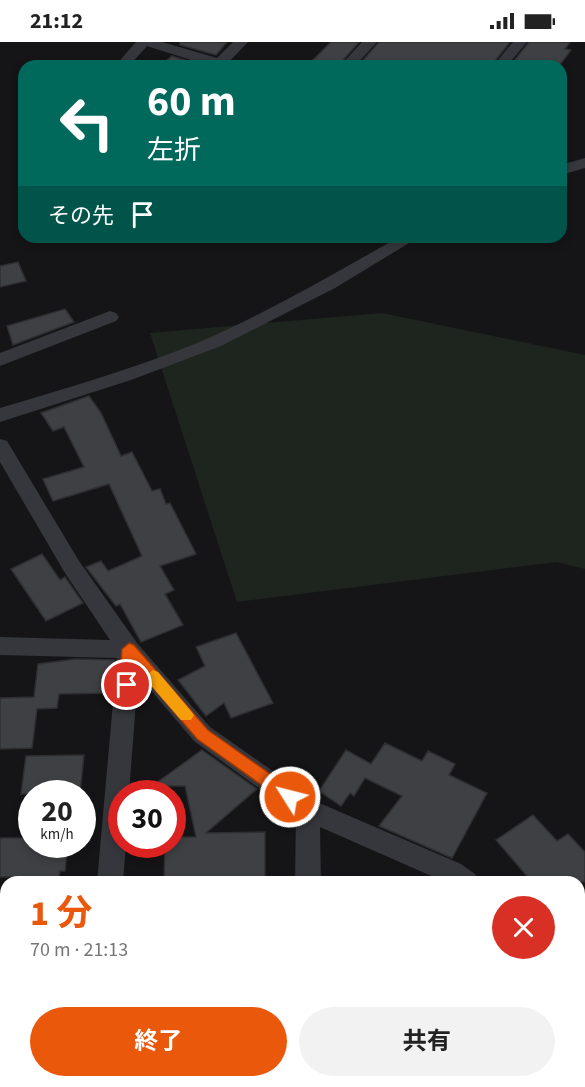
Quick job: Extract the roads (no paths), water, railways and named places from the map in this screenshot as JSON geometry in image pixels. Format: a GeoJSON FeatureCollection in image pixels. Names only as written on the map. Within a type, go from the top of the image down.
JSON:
{"type":"FeatureCollection","features":[{"type":"Feature","properties":{"kind":"street"},"geometry":{"type":"LineString","coordinates":[[127,60],[143,42]]}},
{"type":"Feature","properties":{"kind":"street"},"geometry":{"type":"LineString","coordinates":[[148,42],[202,60]]}},
{"type":"Feature","properties":{"kind":"street"},"geometry":{"type":"LineString","coordinates":[[222,60],[241,42]]}},
{"type":"Feature","properties":{"kind":"street"},"geometry":{"type":"LineString","coordinates":[[353,60],[370,42]]}},
{"type":"Feature","properties":{"kind":"street"},"geometry":{"type":"LineString","coordinates":[[505,60],[520,42]]}},
{"type":"Feature","properties":{"kind":"street"},"geometry":{"type":"LineString","coordinates":[[567,168],[585,163]]}},
{"type":"Feature","properties":{"kind":"street"},"geometry":{"type":"LineString","coordinates":[[0,415],[125,376],[215,342],[328,285],[401,243]]}},
{"type":"Feature","properties":{"kind":"street"},"geometry":{"type":"LineString","coordinates":[[0,360],[110,317]]}},
{"type":"Feature","properties":{"kind":"street"},"geometry":{"type":"LineString","coordinates":[[0,446],[72,567],[129,649],[202,734],[308,810],[458,876]]}},
{"type":"Feature","properties":{"kind":"street"},"geometry":{"type":"LineString","coordinates":[[0,646],[129,649]]}},
{"type":"Feature","properties":{"kind":"street"},"geometry":{"type":"LineString","coordinates":[[110,876],[129,649]]}},
{"type":"Feature","properties":{"kind":"street"},"geometry":{"type":"LineString","coordinates":[[308,810],[308,876]]}}]}
